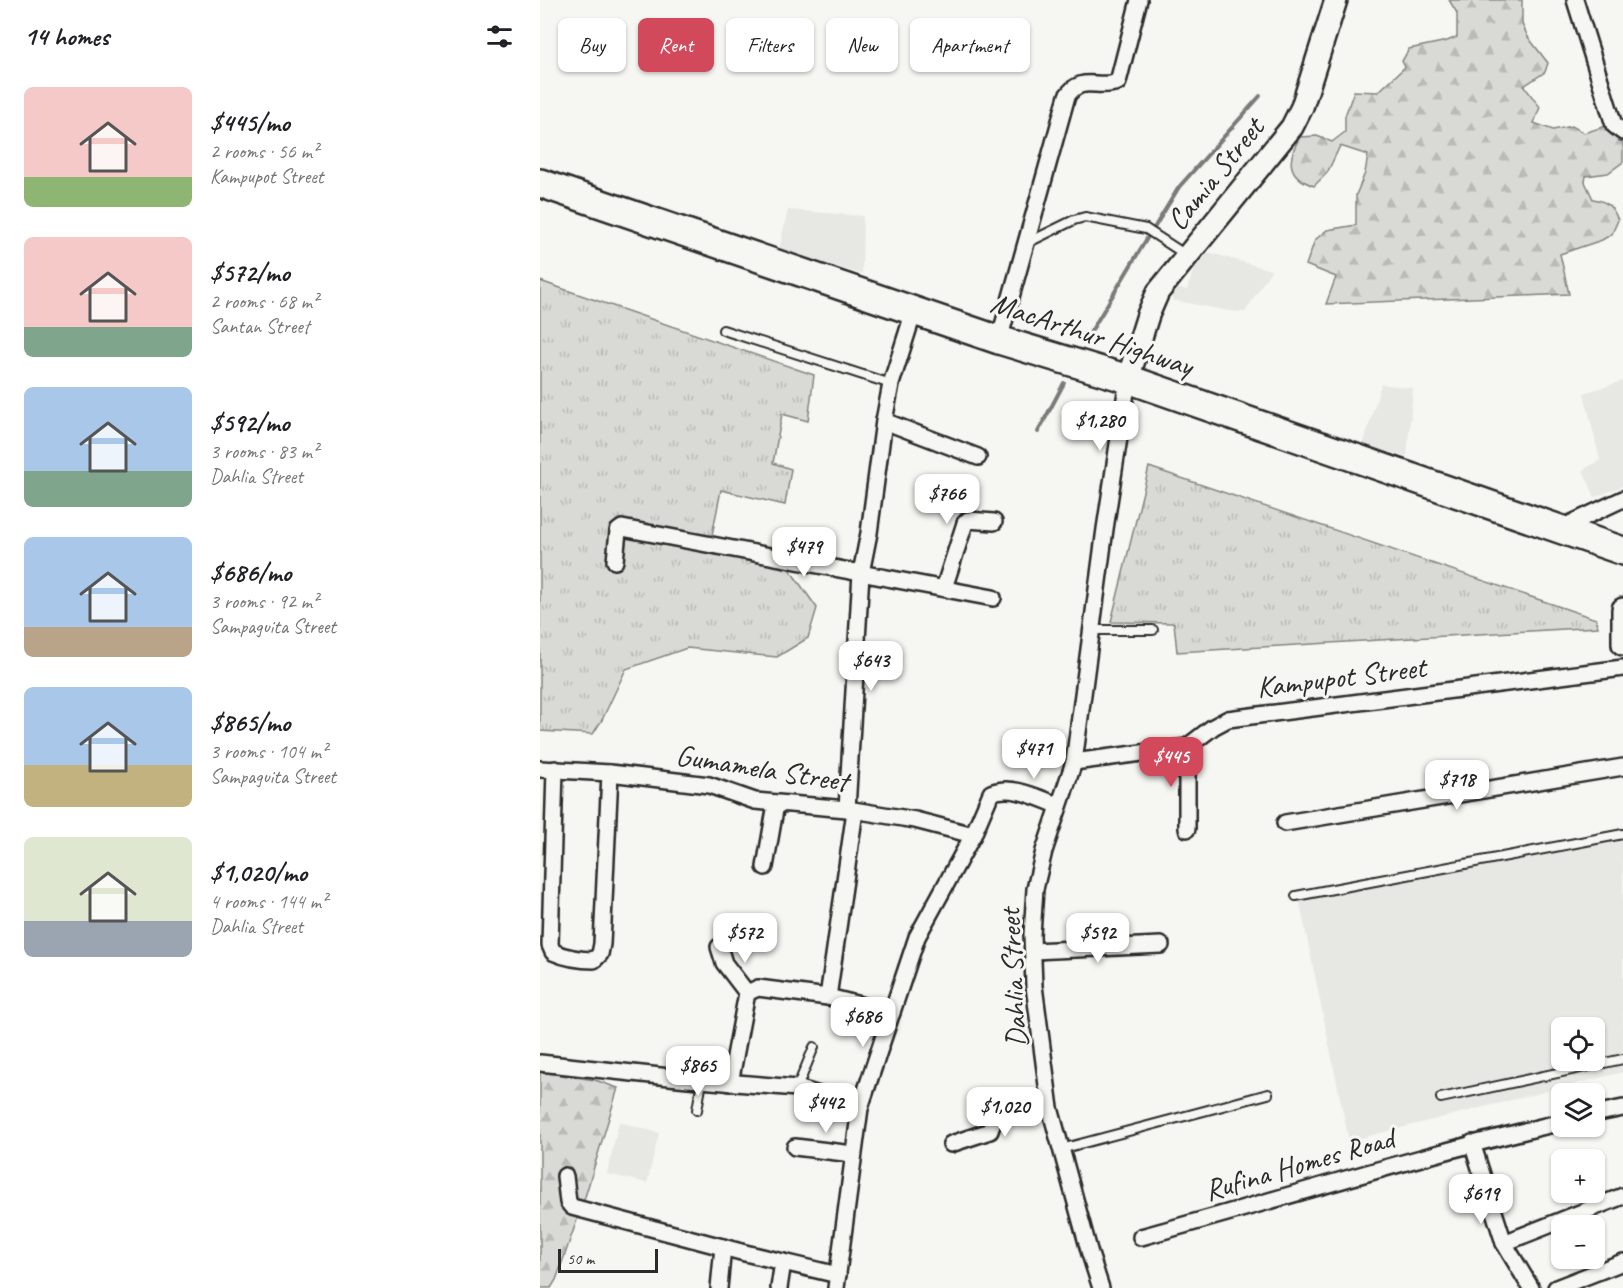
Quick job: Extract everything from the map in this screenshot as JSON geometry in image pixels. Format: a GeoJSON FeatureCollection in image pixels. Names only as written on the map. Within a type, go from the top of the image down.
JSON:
{"type":"FeatureCollection","features":[{"type":"Feature","properties":{"kind":"highway","name":"MacArthur Highway"},"geometry":{"type":"LineString","coordinates":[[540,183],[999,340],[1128,379],[1623,551]]}},
{"type":"Feature","properties":{"kind":"street"},"geometry":{"type":"LineString","coordinates":[[999,340],[1067,96],[1074,86],[1082,83],[1108,86],[1118,82],[1139,0]]}},
{"type":"Feature","properties":{"kind":"street","name":"Camia Street"},"geometry":{"type":"LineString","coordinates":[[1128,379],[1148,315],[1158,292],[1292,127],[1302,107],[1336,0]]}},
{"type":"Feature","properties":{"kind":"street"},"geometry":{"type":"LineString","coordinates":[[1575,0],[1614,125],[1623,132]]}},
{"type":"Feature","properties":{"kind":"street"},"geometry":{"type":"LineString","coordinates":[[828,997],[851,810],[861,573],[891,384],[914,311]]}},
{"type":"Feature","properties":{"kind":"street","name":"Dahlia Street"},"geometry":{"type":"LineString","coordinates":[[1101,1288],[1050,1108],[1034,986],[1033,951],[1035,889],[1044,851],[1074,762],[1105,529],[1128,379]]}},
{"type":"Feature","properties":{"kind":"street"},"geometry":{"type":"LineString","coordinates":[[884,421],[978,457]]}},
{"type":"Feature","properties":{"kind":"street"},"geometry":{"type":"LineString","coordinates":[[1559,529],[1623,499]]}},
{"type":"Feature","properties":{"kind":"street"},"geometry":{"type":"LineString","coordinates":[[944,588],[968,520],[994,522]]}},
{"type":"Feature","properties":{"kind":"street"},"geometry":{"type":"LineString","coordinates":[[615,561],[618,531],[622,528],[993,598]]}},
{"type":"Feature","properties":{"kind":"street"},"geometry":{"type":"LineString","coordinates":[[1623,609],[1623,644]]}},
{"type":"Feature","properties":{"kind":"street","name":"Kampupot Street"},"geometry":{"type":"LineString","coordinates":[[1187,747],[1213,727],[1228,719],[1623,668]]}},
{"type":"Feature","properties":{"kind":"street"},"geometry":{"type":"LineString","coordinates":[[1074,762],[1187,747],[1187,829]]}},
{"type":"Feature","properties":{"kind":"street"},"geometry":{"type":"LineString","coordinates":[[1285,823],[1623,767]]}},
{"type":"Feature","properties":{"kind":"street"},"geometry":{"type":"LineString","coordinates":[[548,769],[550,945],[553,952],[567,958],[582,960],[594,960],[600,954],[602,944],[609,773]]}},
{"type":"Feature","properties":{"kind":"street","name":"Gumamela Street"},"geometry":{"type":"LineString","coordinates":[[548,769],[609,773],[709,785],[755,801],[851,810],[915,820],[973,835]]}},
{"type":"Feature","properties":{"kind":"street"},"geometry":{"type":"LineString","coordinates":[[566,1176],[568,1202],[572,1207],[783,1262],[837,1282],[860,1108],[917,937],[973,835],[991,793],[1002,789],[1013,790],[1059,805]]}},
{"type":"Feature","properties":{"kind":"street"},"geometry":{"type":"LineString","coordinates":[[765,867],[776,804]]}},
{"type":"Feature","properties":{"kind":"street"},"geometry":{"type":"LineString","coordinates":[[1033,951],[1161,945]]}},
{"type":"Feature","properties":{"kind":"street"},"geometry":{"type":"LineString","coordinates":[[719,947],[724,963],[747,993],[730,1083]]}},
{"type":"Feature","properties":{"kind":"street"},"geometry":{"type":"LineString","coordinates":[[747,993],[758,988],[828,997],[892,1013]]}},
{"type":"Feature","properties":{"kind":"street"},"geometry":{"type":"LineString","coordinates":[[540,1063],[702,1081],[797,1088],[860,1108]]}},
{"type":"Feature","properties":{"kind":"street"},"geometry":{"type":"LineString","coordinates":[[951,1144],[990,1131],[995,1116],[1050,1108]]}},
{"type":"Feature","properties":{"kind":"street"},"geometry":{"type":"LineString","coordinates":[[1605,1112],[1623,1108]]}},
{"type":"Feature","properties":{"kind":"street","name":"Rufina Homes Road"},"geometry":{"type":"LineString","coordinates":[[1141,1237],[1275,1201],[1388,1166],[1551,1125]]}},
{"type":"Feature","properties":{"kind":"street"},"geometry":{"type":"LineString","coordinates":[[1472,1143],[1504,1243],[1531,1288]]}},
{"type":"Feature","properties":{"kind":"street"},"geometry":{"type":"LineString","coordinates":[[795,1147],[853,1154]]}},
{"type":"Feature","properties":{"kind":"street"},"geometry":{"type":"LineString","coordinates":[[1504,1243],[1623,1197]]}},
{"type":"Feature","properties":{"kind":"street"},"geometry":{"type":"LineString","coordinates":[[719,1288],[723,1247]]}},
{"type":"Feature","properties":{"kind":"street"},"geometry":{"type":"LineString","coordinates":[[779,1288],[783,1262]]}},
{"type":"Feature","properties":{"kind":"street"},"geometry":{"type":"LineString","coordinates":[[1556,1288],[1623,1262]]}},
{"type":"Feature","properties":{"kind":"lane"},"geometry":{"type":"LineString","coordinates":[[1026,244],[1074,220],[1085,218],[1146,229],[1188,256]]}},
{"type":"Feature","properties":{"kind":"lane"},"geometry":{"type":"LineString","coordinates":[[723,330],[891,384]]}},
{"type":"Feature","properties":{"kind":"lane"},"geometry":{"type":"LineString","coordinates":[[1092,630],[1153,630]]}},
{"type":"Feature","properties":{"kind":"lane"},"geometry":{"type":"LineString","coordinates":[[1296,896],[1623,834]]}},
{"type":"Feature","properties":{"kind":"lane"},"geometry":{"type":"LineString","coordinates":[[797,1088],[814,1047]]}},
{"type":"Feature","properties":{"kind":"lane"},"geometry":{"type":"LineString","coordinates":[[1441,1098],[1623,1059]]}},
{"type":"Feature","properties":{"kind":"lane"},"geometry":{"type":"LineString","coordinates":[[697,1110],[702,1081]]}},
{"type":"Feature","properties":{"kind":"lane"},"geometry":{"type":"LineString","coordinates":[[1061,1149],[1268,1094]]}},
{"type":"Feature","properties":{"kind":"shaded area"},"geometry":{"type":"Polygon","coordinates":[[[788,210],[863,216],[862,274],[779,250],[788,210]]]}},
{"type":"Feature","properties":{"kind":"shaded area"},"geometry":{"type":"Polygon","coordinates":[[[1200,250],[1271,270],[1245,312],[1172,300],[1175,288],[1187,290],[1200,250]]]}},
{"type":"Feature","properties":{"kind":"shaded area"},"geometry":{"type":"Polygon","coordinates":[[[1623,381],[1623,486],[1595,497],[1583,470],[1600,460],[1584,393],[1623,381]]]}},
{"type":"Feature","properties":{"kind":"shaded area"},"geometry":{"type":"Polygon","coordinates":[[[1381,384],[1413,388],[1407,456],[1363,446],[1381,384]]]}},
{"type":"Feature","properties":{"kind":"shaded area"},"geometry":{"type":"Polygon","coordinates":[[[1623,841],[1623,1072],[1579,1083],[1551,1083],[1551,1090],[1349,1141],[1298,894],[1623,841]]]}},
{"type":"Feature","properties":{"kind":"shaded area"},"geometry":{"type":"Polygon","coordinates":[[[619,1122],[659,1133],[647,1183],[607,1174],[619,1122]]]}},
{"type":"Feature","properties":{"kind":"green space"},"geometry":{"type":"Polygon","coordinates":[[[1449,0],[1522,0],[1522,24],[1528,37],[1548,63],[1545,72],[1524,86],[1540,107],[1534,123],[1553,130],[1572,126],[1584,133],[1609,125],[1623,134],[1623,162],[1608,173],[1586,176],[1585,182],[1593,199],[1609,205],[1618,220],[1612,234],[1602,240],[1560,254],[1569,294],[1326,304],[1336,277],[1306,265],[1315,240],[1327,230],[1356,225],[1356,195],[1365,173],[1368,155],[1340,146],[1327,173],[1314,186],[1305,182],[1294,172],[1291,160],[1296,145],[1300,137],[1317,136],[1332,142],[1345,132],[1345,116],[1354,91],[1378,92],[1405,67],[1402,61],[1409,49],[1457,37],[1457,13],[1449,0]]]}},
{"type":"Feature","properties":{"kind":"green space"},"geometry":{"type":"Polygon","coordinates":[[[540,281],[814,375],[808,421],[782,414],[773,463],[791,469],[785,505],[721,490],[710,545],[785,563],[817,608],[808,638],[777,657],[687,648],[626,669],[593,734],[540,731],[540,281]]]}},
{"type":"Feature","properties":{"kind":"green space"},"geometry":{"type":"Polygon","coordinates":[[[1149,467],[1596,619],[1598,627],[1177,652],[1174,623],[1111,622],[1149,467]]]}},
{"type":"Feature","properties":{"kind":"green space"},"geometry":{"type":"Polygon","coordinates":[[[540,1072],[595,1080],[618,1088],[585,1197],[556,1280],[551,1288],[540,1288],[540,1072]]]}},
{"type":"Feature","properties":{"kind":"waterway"},"geometry":{"type":"LineString","coordinates":[[1154,228],[1179,187],[1260,96]]}},
{"type":"Feature","properties":{"kind":"waterway"},"geometry":{"type":"LineString","coordinates":[[1084,343],[1149,235]]}},
{"type":"Feature","properties":{"kind":"waterway"},"geometry":{"type":"LineString","coordinates":[[1038,432],[1064,383]]}}]}
